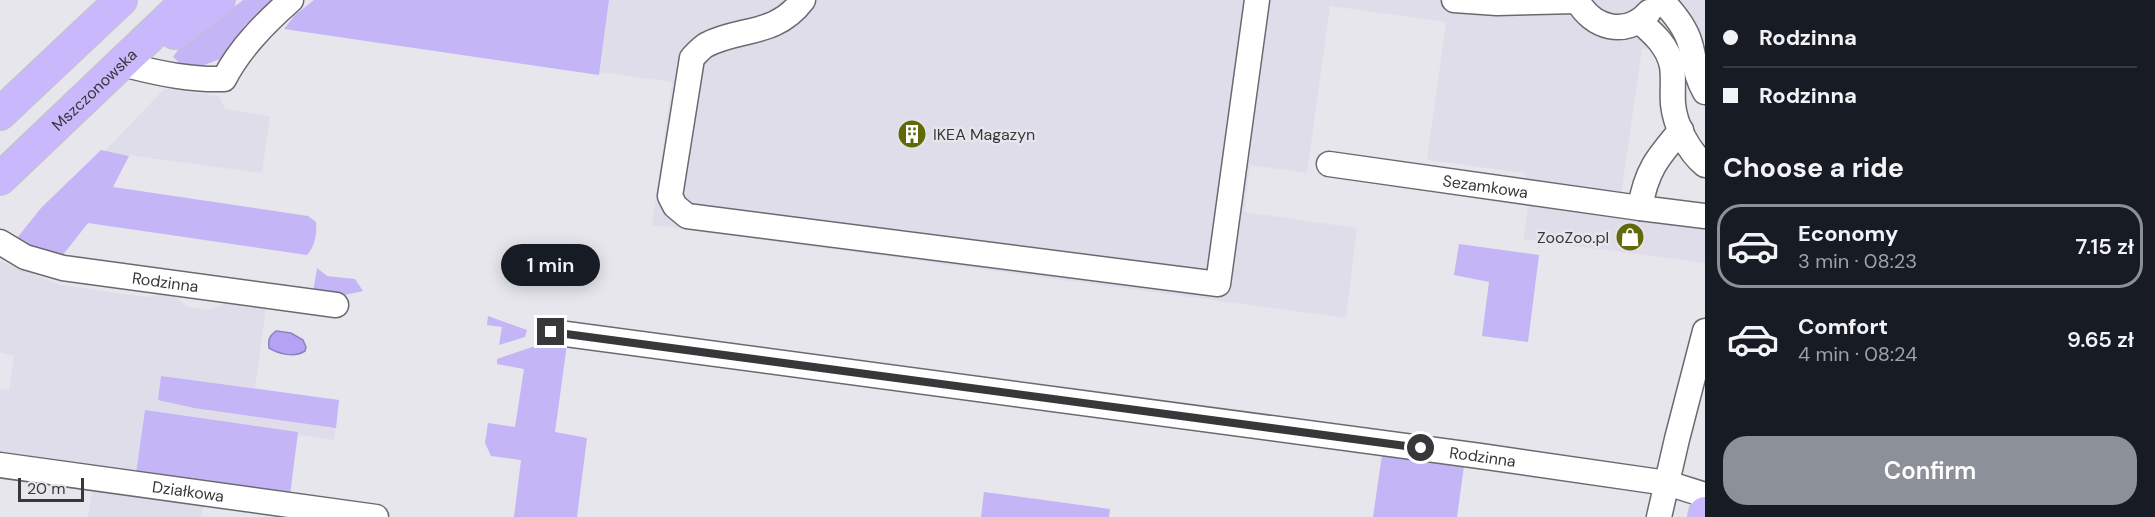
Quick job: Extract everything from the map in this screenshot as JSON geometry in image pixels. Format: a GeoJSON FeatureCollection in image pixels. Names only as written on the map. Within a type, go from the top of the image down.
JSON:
{"type":"FeatureCollection","features":[{"type":"Feature","properties":{"kind":"main road"},"geometry":{"type":"LineString","coordinates":[[44,73],[104,0]]}},
{"type":"Feature","properties":{"kind":"main road"},"geometry":{"type":"LineString","coordinates":[[0,114],[121,0]]}},
{"type":"Feature","properties":{"kind":"main road","name":"Mszczonowska"},"geometry":{"type":"LineString","coordinates":[[0,179],[188,0]]}},
{"type":"Feature","properties":{"kind":"main road"},"geometry":{"type":"LineString","coordinates":[[82,101],[219,0]]}},
{"type":"Feature","properties":{"kind":"street"},"geometry":{"type":"LineString","coordinates":[[130,66],[177,77],[199,80],[224,79],[246,44],[291,0]]}},
{"type":"Feature","properties":{"kind":"street"},"geometry":{"type":"LineString","coordinates":[[803,0],[790,14],[766,28],[721,39],[704,46],[692,58],[670,196],[675,206],[687,216],[1218,284],[1257,0]]}},
{"type":"Feature","properties":{"kind":"street"},"geometry":{"type":"LineString","coordinates":[[1454,0],[1497,3],[1577,1],[1585,13],[1597,22],[1610,27],[1625,26],[1639,21],[1647,15],[1658,0],[1669,7],[1685,31],[1696,73],[1705,92]]}},
{"type":"Feature","properties":{"kind":"street"},"geometry":{"type":"LineString","coordinates":[[1639,21],[1660,42],[1672,64],[1674,113],[1696,158],[1705,165]]}},
{"type":"Feature","properties":{"kind":"street"},"geometry":{"type":"LineString","coordinates":[[1681,130],[1705,151]]}},
{"type":"Feature","properties":{"kind":"street"},"geometry":{"type":"LineString","coordinates":[[1640,207],[1648,173],[1661,153],[1681,130]]}},
{"type":"Feature","properties":{"kind":"street","name":"Sezamkowa"},"geometry":{"type":"LineString","coordinates":[[1329,164],[1705,216]]}},
{"type":"Feature","properties":{"kind":"street","name":"Rodzinna"},"geometry":{"type":"LineString","coordinates":[[0,242],[25,257],[63,268],[336,305]]}},
{"type":"Feature","properties":{"kind":"street"},"geometry":{"type":"LineString","coordinates":[[1659,517],[1705,331]]}},
{"type":"Feature","properties":{"kind":"street","name":"Rodzinna"},"geometry":{"type":"LineString","coordinates":[[551,332],[1490,457],[1667,483],[1705,495]]}},
{"type":"Feature","properties":{"kind":"street","name":"Działkowa"},"geometry":{"type":"LineString","coordinates":[[0,465],[376,517]]}},
{"type":"Feature","properties":{"kind":"shaded area"},"geometry":{"type":"Polygon","coordinates":[[[243,0],[279,0],[245,25],[225,57],[192,70],[173,57],[177,51],[243,0]]]}},
{"type":"Feature","properties":{"kind":"shaded area"},"geometry":{"type":"Polygon","coordinates":[[[314,0],[609,0],[599,75],[284,29],[295,15],[314,0]]]}},
{"type":"Feature","properties":{"kind":"shaded area"},"geometry":{"type":"Polygon","coordinates":[[[609,0],[1705,0],[1705,42],[1642,49],[1621,195],[1524,183],[1525,173],[1427,160],[1446,22],[1330,6],[1307,173],[1250,165],[1244,212],[1357,228],[1346,318],[652,225],[672,82],[600,72],[609,0]]]}},
{"type":"Feature","properties":{"kind":"shaded area"},"geometry":{"type":"Polygon","coordinates":[[[164,89],[219,96],[225,109],[270,116],[262,173],[104,152],[164,89]]]}},
{"type":"Feature","properties":{"kind":"shaded area"},"geometry":{"type":"Polygon","coordinates":[[[101,150],[129,156],[113,187],[308,216],[316,222],[314,244],[307,255],[88,223],[62,256],[46,254],[17,238],[41,208],[101,150]]]}},
{"type":"Feature","properties":{"kind":"shaded area"},"geometry":{"type":"Polygon","coordinates":[[[1529,202],[1705,227],[1705,263],[1523,239],[1529,202]]]}},
{"type":"Feature","properties":{"kind":"shaded area"},"geometry":{"type":"Polygon","coordinates":[[[1459,244],[1539,255],[1528,342],[1482,336],[1489,282],[1454,275],[1459,244]]]}},
{"type":"Feature","properties":{"kind":"shaded area"},"geometry":{"type":"Polygon","coordinates":[[[0,261],[61,285],[146,297],[174,295],[186,306],[209,310],[229,302],[266,308],[255,388],[339,400],[334,440],[298,435],[290,494],[0,457],[0,389],[9,390],[14,356],[0,353],[0,261]]]}},
{"type":"Feature","properties":{"kind":"shaded area"},"geometry":{"type":"Polygon","coordinates":[[[317,268],[327,276],[355,279],[363,291],[340,296],[313,292],[317,268]]]}},
{"type":"Feature","properties":{"kind":"shaded area"},"geometry":{"type":"Polygon","coordinates":[[[488,316],[527,330],[525,337],[499,345],[502,327],[487,325],[488,316]]]}},
{"type":"Feature","properties":{"kind":"shaded area"},"geometry":{"type":"Polygon","coordinates":[[[276,331],[291,333],[303,340],[305,351],[287,354],[269,348],[270,338],[276,331]]]}},
{"type":"Feature","properties":{"kind":"shaded area"},"geometry":{"type":"Polygon","coordinates":[[[550,341],[567,344],[555,432],[587,438],[577,517],[514,517],[521,460],[491,456],[485,443],[488,423],[515,427],[524,369],[497,364],[497,359],[550,341]]]}},
{"type":"Feature","properties":{"kind":"shaded area"},"geometry":{"type":"Polygon","coordinates":[[[161,376],[339,400],[336,428],[194,408],[158,400],[161,376]]]}},
{"type":"Feature","properties":{"kind":"shaded area"},"geometry":{"type":"Polygon","coordinates":[[[145,410],[298,432],[290,494],[136,474],[145,410]]]}},
{"type":"Feature","properties":{"kind":"shaded area"},"geometry":{"type":"Polygon","coordinates":[[[1386,452],[1464,466],[1457,517],[1373,517],[1382,455],[1386,452]]]}},
{"type":"Feature","properties":{"kind":"shaded area"},"geometry":{"type":"Polygon","coordinates":[[[93,485],[109,487],[112,494],[140,497],[147,493],[179,497],[182,502],[193,505],[200,506],[204,503],[201,517],[88,517],[93,485]]]}},
{"type":"Feature","properties":{"kind":"shaded area"},"geometry":{"type":"Polygon","coordinates":[[[984,492],[1110,509],[1109,517],[981,517],[984,492]]]}},
{"type":"Feature","properties":{"kind":"place","name":"IKEA Magazyn"},"geometry":{"type":"Point","coordinates":[912,134]}},
{"type":"Feature","properties":{"kind":"place","name":"ZooZoo.pl"},"geometry":{"type":"Point","coordinates":[1630,237]}},
{"type":"Feature","properties":{"kind":"route"},"geometry":{"type":"LineString","coordinates":[[551,332],[1421,448]]}}]}
